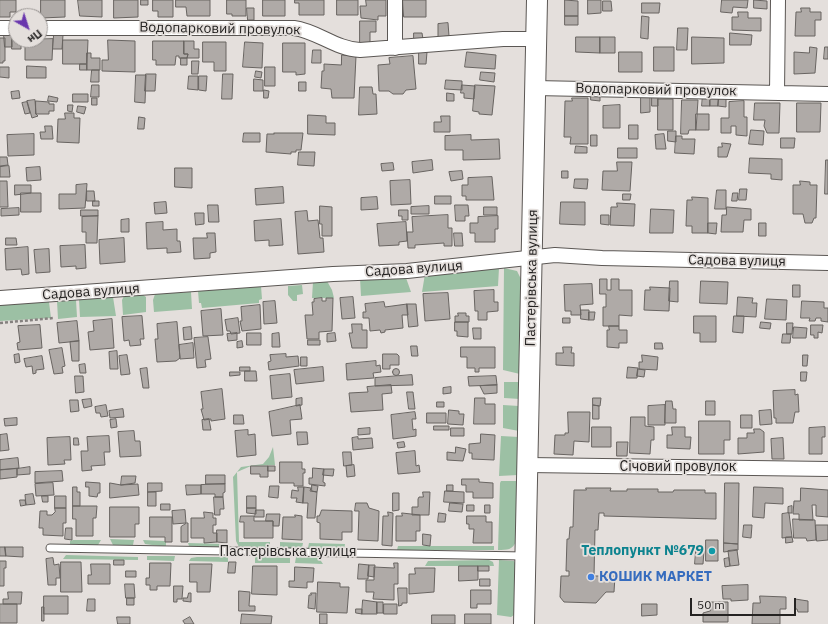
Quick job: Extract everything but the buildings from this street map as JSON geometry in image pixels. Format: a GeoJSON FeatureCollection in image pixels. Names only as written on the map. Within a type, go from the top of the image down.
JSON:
{"type":"FeatureCollection","features":[{"type":"Feature","properties":{"kind":"main road","name":"Пастерівська вулиця"},"geometry":{"type":"LineString","coordinates":[[524,624],[537,0]]}},
{"type":"Feature","properties":{"kind":"street"},"geometry":{"type":"LineString","coordinates":[[395,0],[395,48]]}},
{"type":"Feature","properties":{"kind":"street"},"geometry":{"type":"LineString","coordinates":[[776,93],[778,0]]}},
{"type":"Feature","properties":{"kind":"street","name":"Водопарковий провулок"},"geometry":{"type":"LineString","coordinates":[[48,28],[294,28],[309,31],[350,49],[395,48],[503,39],[537,39]]}},
{"type":"Feature","properties":{"kind":"street","name":"Водопарковий провулок"},"geometry":{"type":"LineString","coordinates":[[535,88],[828,94]]}},
{"type":"Feature","properties":{"kind":"street","name":"Садова вулиця"},"geometry":{"type":"LineString","coordinates":[[0,298],[333,274],[407,271],[555,255],[602,258],[828,263]]}},
{"type":"Feature","properties":{"kind":"street","name":"Січовий провулок"},"geometry":{"type":"LineString","coordinates":[[528,465],[828,469]]}},
{"type":"Feature","properties":{"kind":"lane","name":"Пастерівська вулиця"},"geometry":{"type":"LineString","coordinates":[[50,548],[525,556]]}},
{"type":"Feature","properties":{"kind":"path"},"geometry":{"type":"LineString","coordinates":[[0,323],[54,318]]}},
{"type":"Feature","properties":{"kind":"green space"},"geometry":{"type":"Polygon","coordinates":[[[499,268],[498,286],[422,292],[425,274],[499,268]]]}},
{"type":"Feature","properties":{"kind":"green space"},"geometry":{"type":"Polygon","coordinates":[[[504,268],[517,271],[522,281],[520,374],[503,370],[504,268]]]}},
{"type":"Feature","properties":{"kind":"green space"},"geometry":{"type":"Polygon","coordinates":[[[405,275],[411,292],[361,296],[360,278],[405,275]]]}},
{"type":"Feature","properties":{"kind":"green space"},"geometry":{"type":"Polygon","coordinates":[[[327,281],[334,298],[312,298],[313,282],[327,281]]]}},
{"type":"Feature","properties":{"kind":"green space"},"geometry":{"type":"Polygon","coordinates":[[[302,285],[303,294],[297,295],[297,301],[293,301],[288,295],[288,286],[302,285]]]}},
{"type":"Feature","properties":{"kind":"green space"},"geometry":{"type":"Polygon","coordinates":[[[261,286],[262,299],[259,300],[259,303],[202,308],[201,303],[199,303],[198,291],[261,286]]]}},
{"type":"Feature","properties":{"kind":"green space"},"geometry":{"type":"Polygon","coordinates":[[[191,292],[192,309],[154,312],[153,300],[155,294],[191,292]]]}},
{"type":"Feature","properties":{"kind":"green space"},"geometry":{"type":"Polygon","coordinates":[[[143,295],[146,297],[146,312],[123,315],[122,300],[124,296],[143,295]]]}},
{"type":"Feature","properties":{"kind":"green space"},"geometry":{"type":"Polygon","coordinates":[[[113,297],[116,316],[80,317],[79,300],[113,297]]]}},
{"type":"Feature","properties":{"kind":"green space"},"geometry":{"type":"Polygon","coordinates":[[[76,300],[77,317],[58,319],[57,301],[76,300]]]}},
{"type":"Feature","properties":{"kind":"green space"},"geometry":{"type":"Polygon","coordinates":[[[49,302],[51,318],[0,321],[0,305],[49,302]]]}},
{"type":"Feature","properties":{"kind":"green space"},"geometry":{"type":"Polygon","coordinates":[[[504,382],[520,382],[520,399],[504,398],[504,382]]]}},
{"type":"Feature","properties":{"kind":"green space"},"geometry":{"type":"Polygon","coordinates":[[[503,405],[519,406],[519,431],[503,428],[503,405]]]}},
{"type":"Feature","properties":{"kind":"green space"},"geometry":{"type":"Polygon","coordinates":[[[501,436],[519,437],[518,475],[499,476],[501,436]]]}},
{"type":"Feature","properties":{"kind":"green space"},"geometry":{"type":"Polygon","coordinates":[[[273,447],[275,465],[251,466],[237,472],[241,467],[263,464],[269,457],[273,447]]]}},
{"type":"Feature","properties":{"kind":"green space"},"geometry":{"type":"Polygon","coordinates":[[[237,472],[239,542],[270,542],[270,548],[239,547],[236,541],[233,477],[237,472]]]}},
{"type":"Feature","properties":{"kind":"green space"},"geometry":{"type":"Polygon","coordinates":[[[501,481],[517,481],[516,541],[509,549],[498,550],[500,483],[501,481]]]}},
{"type":"Feature","properties":{"kind":"green space"},"geometry":{"type":"Polygon","coordinates":[[[110,539],[134,540],[133,545],[113,545],[110,539]]]}},
{"type":"Feature","properties":{"kind":"green space"},"geometry":{"type":"Polygon","coordinates":[[[101,540],[98,545],[70,545],[70,541],[101,540]]]}},
{"type":"Feature","properties":{"kind":"green space"},"geometry":{"type":"Polygon","coordinates":[[[143,540],[164,541],[166,542],[166,547],[145,544],[143,540]]]}},
{"type":"Feature","properties":{"kind":"green space"},"geometry":{"type":"Polygon","coordinates":[[[280,542],[303,543],[302,548],[280,548],[280,542]]]}},
{"type":"Feature","properties":{"kind":"green space"},"geometry":{"type":"Polygon","coordinates":[[[188,543],[224,544],[220,548],[193,547],[189,546],[188,543]]]}},
{"type":"Feature","properties":{"kind":"green space"},"geometry":{"type":"Polygon","coordinates":[[[309,543],[345,544],[344,550],[308,548],[309,543]]]}},
{"type":"Feature","properties":{"kind":"green space"},"geometry":{"type":"Polygon","coordinates":[[[398,546],[494,546],[494,550],[397,550],[398,546]]]}},
{"type":"Feature","properties":{"kind":"green space"},"geometry":{"type":"Polygon","coordinates":[[[66,555],[138,557],[138,560],[63,559],[66,555]]]}},
{"type":"Feature","properties":{"kind":"green space"},"geometry":{"type":"Polygon","coordinates":[[[147,556],[175,556],[174,561],[147,560],[147,556]]]}},
{"type":"Feature","properties":{"kind":"green space"},"geometry":{"type":"Polygon","coordinates":[[[228,557],[228,562],[189,561],[191,558],[228,557]]]}},
{"type":"Feature","properties":{"kind":"green space"},"geometry":{"type":"Polygon","coordinates":[[[255,557],[290,558],[290,563],[255,563],[255,557]]]}},
{"type":"Feature","properties":{"kind":"green space"},"geometry":{"type":"Polygon","coordinates":[[[296,557],[319,558],[323,564],[295,563],[296,557]]]}},
{"type":"Feature","properties":{"kind":"green space"},"geometry":{"type":"Polygon","coordinates":[[[489,560],[493,562],[494,566],[425,566],[428,561],[489,560]]]}},
{"type":"Feature","properties":{"kind":"green space"},"geometry":{"type":"Polygon","coordinates":[[[499,560],[514,561],[515,563],[514,615],[511,617],[497,615],[499,560]]]}},
{"type":"Feature","properties":{"kind":"place","name":"Теплопункт №679"},"geometry":{"type":"Point","coordinates":[712,551]}},
{"type":"Feature","properties":{"kind":"place","name":"КОШИК МАРКЕТ"},"geometry":{"type":"Point","coordinates":[591,577]}}]}
